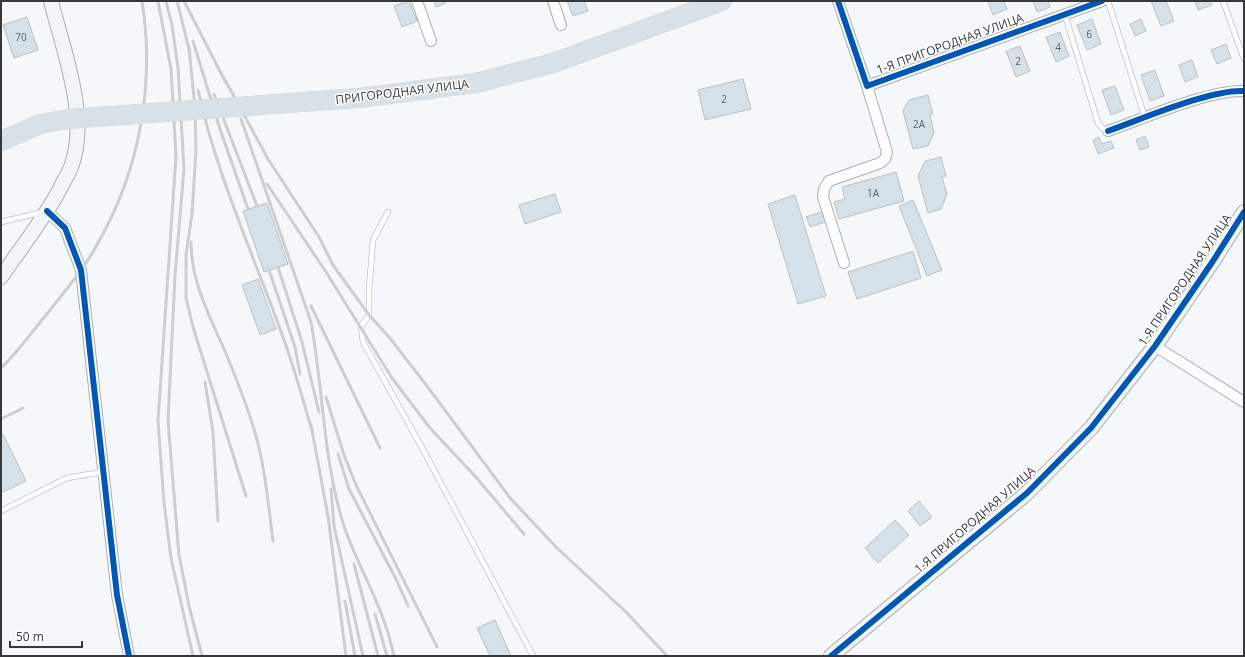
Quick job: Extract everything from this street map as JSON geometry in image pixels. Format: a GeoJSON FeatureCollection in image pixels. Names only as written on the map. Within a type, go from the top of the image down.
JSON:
{"type":"FeatureCollection","features":[{"type":"Feature","properties":{"kind":"highway","name":"ПРИГОРОДНАЯ УЛИЦА"},"geometry":{"type":"LineString","coordinates":[[1,141],[40,124],[68,119],[359,98],[476,83],[554,63],[697,5],[722,1]]}},
{"type":"Feature","properties":{"kind":"street"},"geometry":{"type":"LineString","coordinates":[[1,277],[47,211],[71,167],[77,142],[78,118],[72,84],[51,1]]}},
{"type":"Feature","properties":{"kind":"street"},"geometry":{"type":"LineString","coordinates":[[417,1],[431,41]]}},
{"type":"Feature","properties":{"kind":"street"},"geometry":{"type":"LineString","coordinates":[[553,1],[561,25]]}},
{"type":"Feature","properties":{"kind":"street","name":"1-Я ПРИГОРОДНАЯ УЛИЦА"},"geometry":{"type":"LineString","coordinates":[[838,1],[867,86],[1102,1]]}},
{"type":"Feature","properties":{"kind":"street"},"geometry":{"type":"LineString","coordinates":[[844,263],[823,197],[824,189],[829,181],[885,159],[887,152],[867,86]]}},
{"type":"Feature","properties":{"kind":"street"},"geometry":{"type":"LineString","coordinates":[[1108,131],[1196,101],[1231,92],[1244,91]]}},
{"type":"Feature","properties":{"kind":"street"},"geometry":{"type":"LineString","coordinates":[[47,211],[65,228],[81,270],[102,472],[117,595],[129,656]]}},
{"type":"Feature","properties":{"kind":"street","name":"1-Я ПРИГОРОДНАЯ УЛИЦА"},"geometry":{"type":"LineString","coordinates":[[831,656],[1027,493],[1091,428],[1155,346],[1213,262],[1244,212]]}},
{"type":"Feature","properties":{"kind":"street"},"geometry":{"type":"LineString","coordinates":[[1155,346],[1244,402]]}},
{"type":"Feature","properties":{"kind":"lane"},"geometry":{"type":"LineString","coordinates":[[1108,1],[1145,118]]}},
{"type":"Feature","properties":{"kind":"lane"},"geometry":{"type":"LineString","coordinates":[[1223,1],[1244,59]]}},
{"type":"Feature","properties":{"kind":"lane"},"geometry":{"type":"LineString","coordinates":[[1065,15],[1098,123],[1102,128],[1108,131]]}},
{"type":"Feature","properties":{"kind":"lane"},"geometry":{"type":"LineString","coordinates":[[1,222],[47,211]]}},
{"type":"Feature","properties":{"kind":"lane"},"geometry":{"type":"LineString","coordinates":[[388,212],[373,240],[369,290],[369,315],[361,326],[363,342],[426,455],[533,656]]}},
{"type":"Feature","properties":{"kind":"lane"},"geometry":{"type":"LineString","coordinates":[[1,511],[67,478],[102,472]]}},
{"type":"Feature","properties":{"kind":"building"},"geometry":{"type":"Polygon","coordinates":[[[409,1],[417,21],[402,27],[394,6],[409,1]]]}},
{"type":"Feature","properties":{"kind":"building"},"geometry":{"type":"Polygon","coordinates":[[[434,1],[445,1],[446,3],[436,7],[434,1]]]}},
{"type":"Feature","properties":{"kind":"building"},"geometry":{"type":"Polygon","coordinates":[[[567,1],[584,1],[588,11],[573,16],[567,1]]]}},
{"type":"Feature","properties":{"kind":"building"},"geometry":{"type":"Polygon","coordinates":[[[988,1],[1004,1],[1007,9],[993,15],[988,1]]]}},
{"type":"Feature","properties":{"kind":"building"},"geometry":{"type":"Polygon","coordinates":[[[1033,1],[1048,1],[1050,7],[1037,12],[1033,1]]]}},
{"type":"Feature","properties":{"kind":"building"},"geometry":{"type":"Polygon","coordinates":[[[1151,1],[1166,1],[1174,21],[1161,26],[1151,1]]]}},
{"type":"Feature","properties":{"kind":"building"},"geometry":{"type":"Polygon","coordinates":[[[1195,1],[1211,1],[1212,5],[1198,10],[1195,1]]]}},
{"type":"Feature","properties":{"kind":"building"},"geometry":{"type":"Polygon","coordinates":[[[27,17],[38,50],[14,58],[3,25],[27,17]]]}},
{"type":"Feature","properties":{"kind":"building"},"geometry":{"type":"Polygon","coordinates":[[[1092,19],[1101,44],[1087,50],[1077,25],[1092,19]]]}},
{"type":"Feature","properties":{"kind":"building"},"geometry":{"type":"Polygon","coordinates":[[[1141,19],[1146,31],[1135,36],[1130,24],[1141,19]]]}},
{"type":"Feature","properties":{"kind":"building"},"geometry":{"type":"Polygon","coordinates":[[[1060,32],[1069,56],[1056,62],[1046,37],[1060,32]]]}},
{"type":"Feature","properties":{"kind":"building"},"geometry":{"type":"Polygon","coordinates":[[[1226,44],[1231,58],[1217,64],[1211,50],[1226,44]]]}},
{"type":"Feature","properties":{"kind":"building"},"geometry":{"type":"Polygon","coordinates":[[[1020,46],[1030,71],[1016,77],[1006,51],[1020,46]]]}},
{"type":"Feature","properties":{"kind":"building"},"geometry":{"type":"Polygon","coordinates":[[[1192,60],[1198,77],[1185,82],[1179,65],[1192,60]]]}},
{"type":"Feature","properties":{"kind":"building"},"geometry":{"type":"Polygon","coordinates":[[[1155,70],[1164,96],[1150,101],[1141,75],[1155,70]]]}},
{"type":"Feature","properties":{"kind":"building"},"geometry":{"type":"Polygon","coordinates":[[[743,79],[751,109],[705,120],[698,90],[743,79]]]}},
{"type":"Feature","properties":{"kind":"building"},"geometry":{"type":"Polygon","coordinates":[[[1115,86],[1124,110],[1111,115],[1102,90],[1115,86]]]}},
{"type":"Feature","properties":{"kind":"building"},"geometry":{"type":"Polygon","coordinates":[[[928,95],[933,114],[930,115],[934,133],[928,146],[913,149],[903,111],[909,100],[928,95]]]}},
{"type":"Feature","properties":{"kind":"building"},"geometry":{"type":"Polygon","coordinates":[[[1145,136],[1149,147],[1140,150],[1136,140],[1145,136]]]}},
{"type":"Feature","properties":{"kind":"building"},"geometry":{"type":"Polygon","coordinates":[[[1099,137],[1102,144],[1111,141],[1114,148],[1098,154],[1093,140],[1099,137]]]}},
{"type":"Feature","properties":{"kind":"building"},"geometry":{"type":"Polygon","coordinates":[[[941,157],[946,176],[942,177],[947,194],[941,209],[928,213],[918,176],[925,161],[941,157]]]}},
{"type":"Feature","properties":{"kind":"building"},"geometry":{"type":"Polygon","coordinates":[[[896,172],[904,201],[839,219],[834,202],[845,199],[842,187],[896,172]]]}},
{"type":"Feature","properties":{"kind":"building"},"geometry":{"type":"Polygon","coordinates":[[[555,194],[561,212],[525,224],[519,205],[555,194]]]}},
{"type":"Feature","properties":{"kind":"building"},"geometry":{"type":"Polygon","coordinates":[[[795,195],[826,296],[798,304],[768,204],[795,195]]]}},
{"type":"Feature","properties":{"kind":"building"},"geometry":{"type":"Polygon","coordinates":[[[913,200],[942,270],[927,276],[899,206],[913,200]]]}},
{"type":"Feature","properties":{"kind":"building"},"geometry":{"type":"Polygon","coordinates":[[[267,203],[288,264],[264,272],[243,211],[267,203]]]}},
{"type":"Feature","properties":{"kind":"building"},"geometry":{"type":"Polygon","coordinates":[[[824,211],[828,221],[810,227],[806,217],[824,211]]]}},
{"type":"Feature","properties":{"kind":"building"},"geometry":{"type":"Polygon","coordinates":[[[913,251],[921,278],[857,299],[848,272],[913,251]]]}},
{"type":"Feature","properties":{"kind":"building"},"geometry":{"type":"Polygon","coordinates":[[[258,279],[276,329],[260,335],[242,285],[258,279]]]}},
{"type":"Feature","properties":{"kind":"building"},"geometry":{"type":"Polygon","coordinates":[[[1,434],[3,434],[26,481],[1,493],[1,434]]]}},
{"type":"Feature","properties":{"kind":"building"},"geometry":{"type":"Polygon","coordinates":[[[919,501],[932,517],[920,526],[908,511],[919,501]]]}},
{"type":"Feature","properties":{"kind":"building"},"geometry":{"type":"Polygon","coordinates":[[[895,520],[909,535],[878,563],[865,548],[895,520]]]}},
{"type":"Feature","properties":{"kind":"building"},"geometry":{"type":"Polygon","coordinates":[[[495,620],[511,656],[490,656],[477,628],[495,620]]]}},
{"type":"Feature","properties":{"kind":"railway"},"geometry":{"type":"LineString","coordinates":[[1,368],[13,356],[81,270],[99,241],[125,185],[141,125],[145,94],[147,63],[146,32],[142,1]]}},
{"type":"Feature","properties":{"kind":"railway"},"geometry":{"type":"LineString","coordinates":[[158,1],[171,69],[176,156],[158,421],[164,503],[171,558],[193,656]]}},
{"type":"Feature","properties":{"kind":"railway"},"geometry":{"type":"LineString","coordinates":[[166,1],[172,25],[178,68],[184,169],[175,276],[168,421],[179,555],[189,606],[202,656]]}},
{"type":"Feature","properties":{"kind":"railway"},"geometry":{"type":"LineString","coordinates":[[177,1],[190,53]]}},
{"type":"Feature","properties":{"kind":"railway"},"geometry":{"type":"LineString","coordinates":[[184,1],[226,83]]}},
{"type":"Feature","properties":{"kind":"railway"},"geometry":{"type":"LineString","coordinates":[[193,41],[220,129],[248,209]]}},
{"type":"Feature","properties":{"kind":"railway"},"geometry":{"type":"LineString","coordinates":[[189,48],[195,108],[196,151],[192,214],[186,255],[186,298],[193,327],[246,496]]}},
{"type":"Feature","properties":{"kind":"railway"},"geometry":{"type":"LineString","coordinates":[[224,78],[268,159],[319,237],[333,265],[369,315],[389,337],[427,386],[511,499],[557,548],[627,613],[667,656]]}},
{"type":"Feature","properties":{"kind":"railway"},"geometry":{"type":"LineString","coordinates":[[198,90],[215,154],[237,217],[288,351],[312,431]]}},
{"type":"Feature","properties":{"kind":"railway"},"geometry":{"type":"LineString","coordinates":[[214,94],[257,206]]}},
{"type":"Feature","properties":{"kind":"railway"},"geometry":{"type":"LineString","coordinates":[[241,119],[311,322],[327,446],[342,520],[380,611],[388,632],[394,656]]}},
{"type":"Feature","properties":{"kind":"railway"},"geometry":{"type":"LineString","coordinates":[[267,184],[326,272],[392,378],[430,428],[474,475],[524,534]]}},
{"type":"Feature","properties":{"kind":"railway"},"geometry":{"type":"LineString","coordinates":[[191,242],[197,284],[240,388],[257,440],[266,483],[273,541]]}},
{"type":"Feature","properties":{"kind":"railway"},"geometry":{"type":"LineString","coordinates":[[278,267],[302,342],[319,412]]}},
{"type":"Feature","properties":{"kind":"railway"},"geometry":{"type":"LineString","coordinates":[[269,270],[295,347],[300,374]]}},
{"type":"Feature","properties":{"kind":"railway"},"geometry":{"type":"LineString","coordinates":[[311,306],[380,448]]}},
{"type":"Feature","properties":{"kind":"railway"},"geometry":{"type":"LineString","coordinates":[[205,382],[213,432],[218,521]]}},
{"type":"Feature","properties":{"kind":"railway"},"geometry":{"type":"LineString","coordinates":[[326,397],[344,455],[356,485],[437,647]]}},
{"type":"Feature","properties":{"kind":"railway"},"geometry":{"type":"LineString","coordinates":[[1,419],[23,408]]}},
{"type":"Feature","properties":{"kind":"railway"},"geometry":{"type":"LineString","coordinates":[[311,425],[328,516],[346,656]]}},
{"type":"Feature","properties":{"kind":"railway"},"geometry":{"type":"LineString","coordinates":[[338,454],[349,489],[397,581],[408,606]]}},
{"type":"Feature","properties":{"kind":"railway"},"geometry":{"type":"LineString","coordinates":[[331,489],[334,526],[363,656]]}},
{"type":"Feature","properties":{"kind":"railway"},"geometry":{"type":"LineString","coordinates":[[354,564],[378,656]]}},
{"type":"Feature","properties":{"kind":"railway"},"geometry":{"type":"LineString","coordinates":[[345,601],[355,656]]}},
{"type":"Feature","properties":{"kind":"railway"},"geometry":{"type":"LineString","coordinates":[[375,614],[387,656]]}},
{"type":"Feature","properties":{"kind":"cycle path"},"geometry":{"type":"LineString","coordinates":[[838,1],[867,86],[1102,1]]}},
{"type":"Feature","properties":{"kind":"cycle path"},"geometry":{"type":"LineString","coordinates":[[1108,131],[1195,100],[1230,92],[1244,91]]}},
{"type":"Feature","properties":{"kind":"cycle path"},"geometry":{"type":"LineString","coordinates":[[47,211],[65,228],[81,270],[117,595],[129,656]]}},
{"type":"Feature","properties":{"kind":"cycle path"},"geometry":{"type":"LineString","coordinates":[[831,656],[1027,493],[1091,428],[1155,346],[1213,261],[1244,212]]}}]}
